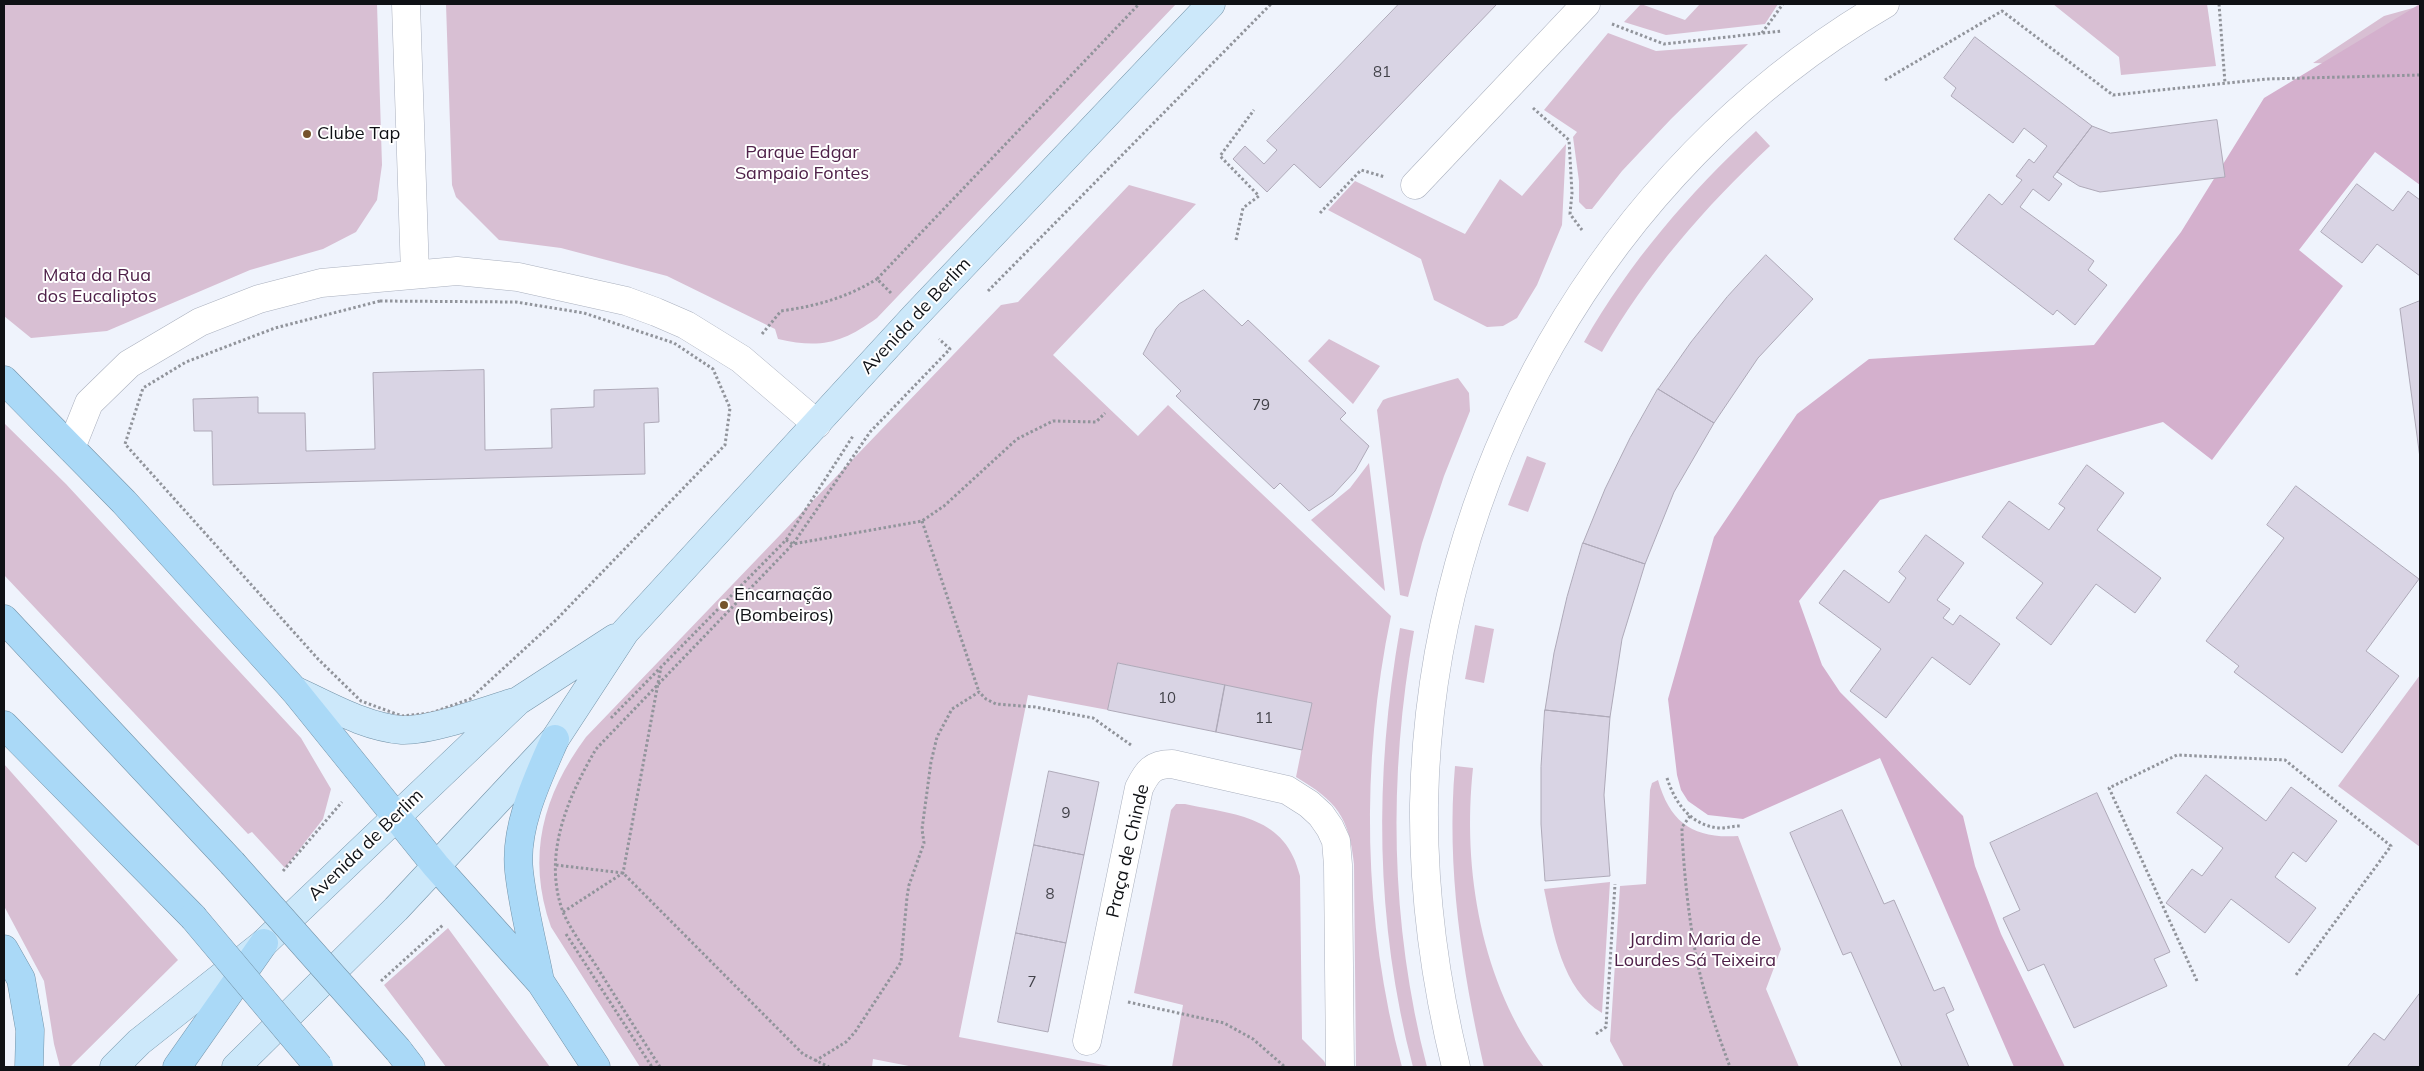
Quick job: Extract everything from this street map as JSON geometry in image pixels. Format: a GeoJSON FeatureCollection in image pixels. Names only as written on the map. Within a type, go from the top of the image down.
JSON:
{"type":"FeatureCollection","features":[{"type":"Feature","properties":{"kind":"highway"},"geometry":{"type":"LineString","coordinates":[[4,380],[179,562],[294,690],[436,866],[541,983],[596,1067]]}},
{"type":"Feature","properties":{"kind":"highway"},"geometry":{"type":"LineString","coordinates":[[4,619],[232,863],[404,1059]]}},
{"type":"Feature","properties":{"kind":"highway"},"geometry":{"type":"LineString","coordinates":[[4,725],[193,917],[319,1067]]}},
{"type":"Feature","properties":{"kind":"highway"},"geometry":{"type":"LineString","coordinates":[[541,983],[519,870],[522,828],[536,782],[555,739]]}},
{"type":"Feature","properties":{"kind":"highway"},"geometry":{"type":"LineString","coordinates":[[177,1067],[264,942]]}},
{"type":"Feature","properties":{"kind":"highway"},"geometry":{"type":"LineString","coordinates":[[4,949],[21,979],[30,1030],[29,1067]]}},
{"type":"Feature","properties":{"kind":"main road","name":"Avenida de Berlim"},"geometry":{"type":"LineString","coordinates":[[236,1067],[396,909],[555,739],[625,632],[915,316],[1211,4]]}},
{"type":"Feature","properties":{"kind":"main road","name":"Avenida de Berlim"},"geometry":{"type":"LineString","coordinates":[[114,1067],[139,1042],[264,942],[518,701],[625,632]]}},
{"type":"Feature","properties":{"kind":"main road"},"geometry":{"type":"LineString","coordinates":[[294,690],[367,722],[403,730],[441,724],[518,701]]}},
{"type":"Feature","properties":{"kind":"street"},"geometry":{"type":"LineString","coordinates":[[406,4],[415,274]]}},
{"type":"Feature","properties":{"kind":"street"},"geometry":{"type":"LineString","coordinates":[[1416,185],[1586,4]]}},
{"type":"Feature","properties":{"kind":"street"},"geometry":{"type":"LineString","coordinates":[[1456,1067],[1444,1016],[1432,946],[1426,875],[1424,804],[1428,732],[1438,662],[1461,558],[1482,492],[1507,428],[1537,367],[1571,307],[1610,250],[1652,197],[1699,147],[1749,101],[1802,58],[1885,4]]}},
{"type":"Feature","properties":{"kind":"street"},"geometry":{"type":"LineString","coordinates":[[71,448],[89,403],[129,364],[200,322],[259,299],[321,283],[456,271],[518,277],[626,301],[686,325],[740,359],[817,424]]}},
{"type":"Feature","properties":{"kind":"street","name":"Praça de Chinde"},"geometry":{"type":"LineString","coordinates":[[1087,1041],[1138,788],[1151,770],[1160,764],[1172,764],[1287,790],[1309,804],[1330,828],[1336,841],[1338,864],[1340,1067]]}},
{"type":"Feature","properties":{"kind":"path"},"geometry":{"type":"LineString","coordinates":[[740,359],[781,311],[804,308],[841,298],[877,279],[1138,4]]}},
{"type":"Feature","properties":{"kind":"path"},"geometry":{"type":"LineString","coordinates":[[982,298],[1271,4]]}},
{"type":"Feature","properties":{"kind":"path"},"geometry":{"type":"LineString","coordinates":[[1762,34],[1783,4]]}},
{"type":"Feature","properties":{"kind":"path"},"geometry":{"type":"LineString","coordinates":[[2219,4],[2225,83]]}},
{"type":"Feature","properties":{"kind":"path"},"geometry":{"type":"LineString","coordinates":[[1885,80],[2002,11],[2113,95],[2266,79],[2420,75]]}},
{"type":"Feature","properties":{"kind":"path"},"geometry":{"type":"LineString","coordinates":[[1608,21],[1615,27],[1664,44],[1782,31]]}},
{"type":"Feature","properties":{"kind":"path"},"geometry":{"type":"LineString","coordinates":[[1508,87],[1570,140],[1572,193],[1570,214],[1582,230]]}},
{"type":"Feature","properties":{"kind":"path"},"geometry":{"type":"LineString","coordinates":[[1236,240],[1243,208],[1259,196],[1220,156],[1254,110]]}},
{"type":"Feature","properties":{"kind":"path"},"geometry":{"type":"LineString","coordinates":[[1320,214],[1361,170],[1416,185]]}},
{"type":"Feature","properties":{"kind":"path"},"geometry":{"type":"LineString","coordinates":[[660,1067],[563,912],[556,865],[560,829],[565,810],[578,780],[596,749],[793,544],[870,432],[950,349],[877,279]]}},
{"type":"Feature","properties":{"kind":"path"},"geometry":{"type":"LineString","coordinates":[[380,301],[516,302],[584,314],[674,343],[713,370],[730,408],[725,445],[556,620],[470,699],[431,713],[402,716],[362,701],[318,659],[125,444],[143,388],[186,362],[266,332],[380,301]]}},
{"type":"Feature","properties":{"kind":"path"},"geometry":{"type":"LineString","coordinates":[[934,346],[947,333]]}},
{"type":"Feature","properties":{"kind":"path"},"geometry":{"type":"LineString","coordinates":[[786,540],[793,544],[922,521],[944,506],[1017,439],[1053,421],[1096,422],[1105,413]]}},
{"type":"Feature","properties":{"kind":"path"},"geometry":{"type":"LineString","coordinates":[[608,721],[786,540],[857,430]]}},
{"type":"Feature","properties":{"kind":"path"},"geometry":{"type":"LineString","coordinates":[[922,521],[979,692],[986,699],[996,704],[1035,707],[1093,718],[1130,744],[1151,770]]}},
{"type":"Feature","properties":{"kind":"path"},"geometry":{"type":"LineString","coordinates":[[559,915],[623,873],[661,667]]}},
{"type":"Feature","properties":{"kind":"path"},"geometry":{"type":"LineString","coordinates":[[815,1062],[846,1042],[855,1032],[900,962],[909,885],[924,843],[922,829],[931,762],[937,737],[952,708],[979,692]]}},
{"type":"Feature","properties":{"kind":"path"},"geometry":{"type":"LineString","coordinates":[[2197,981],[2109,788],[2177,755],[2285,760],[2391,846],[2296,975]]}},
{"type":"Feature","properties":{"kind":"path"},"geometry":{"type":"LineString","coordinates":[[1667,778],[1672,794],[1680,807],[1690,816],[1705,825],[1721,828],[1740,826]]}},
{"type":"Feature","properties":{"kind":"path"},"geometry":{"type":"LineString","coordinates":[[1690,816],[1682,827],[1682,833],[1689,912],[1695,952],[1710,1010],[1730,1067]]}},
{"type":"Feature","properties":{"kind":"path"},"geometry":{"type":"LineString","coordinates":[[551,866],[623,873],[803,1054],[815,1062],[829,1067]]}},
{"type":"Feature","properties":{"kind":"path"},"geometry":{"type":"LineString","coordinates":[[1596,1034],[1606,1027],[1615,884]]}},
{"type":"Feature","properties":{"kind":"path"},"geometry":{"type":"LineString","coordinates":[[561,926],[652,1067]]}},
{"type":"Feature","properties":{"kind":"path"},"geometry":{"type":"LineString","coordinates":[[1096,996],[1224,1023],[1253,1038],[1285,1067]]}},
{"type":"Feature","properties":{"kind":"green space","name":"Mata da Rua dos Eucaliptos"},"geometry":{"type":"Polygon","coordinates":[[[4,4],[377,4],[382,165],[377,200],[356,232],[323,249],[250,270],[107,331],[31,338],[4,316],[4,4]]]}},
{"type":"Feature","properties":{"kind":"green space","name":"Parque Edgar Sampaio Fontes"},"geometry":{"type":"Polygon","coordinates":[[[446,4],[1176,4],[877,318],[842,338],[830,342],[807,343],[778,339],[775,329],[667,276],[561,248],[499,240],[456,197],[452,185],[446,4]]]}},
{"type":"Feature","properties":{"kind":"green space"},"geometry":{"type":"Polygon","coordinates":[[[1641,4],[1685,20],[1700,4],[1778,4],[1765,24],[1666,35],[1624,22],[1641,4]]]}},
{"type":"Feature","properties":{"kind":"green space"},"geometry":{"type":"Polygon","coordinates":[[[2053,4],[2207,4],[2216,66],[2121,75],[2119,57],[2053,4]]]}},
{"type":"Feature","properties":{"kind":"green space"},"geometry":{"type":"Polygon","coordinates":[[[2420,6],[2420,67],[2313,63],[2384,16],[2420,6]]]}},
{"type":"Feature","properties":{"kind":"green space"},"geometry":{"type":"Polygon","coordinates":[[[1608,33],[1656,51],[1748,44],[1671,119],[1622,171],[1592,209],[1586,209],[1579,202],[1579,181],[1573,137],[1577,132],[1544,110],[1608,33]]]}},
{"type":"Feature","properties":{"kind":"green space"},"geometry":{"type":"Polygon","coordinates":[[[1756,131],[1770,146],[1700,217],[1678,243],[1638,295],[1602,352],[1584,342],[1620,284],[1662,230],[1707,179],[1756,131]]]}},
{"type":"Feature","properties":{"kind":"green space"},"geometry":{"type":"Polygon","coordinates":[[[1566,144],[1562,225],[1537,285],[1517,318],[1503,326],[1487,327],[1434,300],[1421,259],[1328,210],[1355,181],[1465,234],[1500,179],[1522,196],[1566,144]]]}},
{"type":"Feature","properties":{"kind":"green space"},"geometry":{"type":"Polygon","coordinates":[[[1129,185],[1196,204],[1053,355],[1138,436],[1168,405],[1391,616],[1374,728],[1370,842],[1379,956],[1389,1012],[1402,1067],[1356,1067],[1354,864],[1352,847],[1344,822],[1331,802],[1296,777],[1311,703],[1118,663],[1108,710],[1028,695],[959,1037],[1114,1067],[914,1067],[873,1059],[872,1067],[640,1067],[551,927],[544,901],[540,876],[540,851],[543,827],[549,804],[571,759],[586,737],[1001,305],[1018,302],[1129,185]]]}},
{"type":"Feature","properties":{"kind":"green space"},"geometry":{"type":"Polygon","coordinates":[[[1329,339],[1380,366],[1353,404],[1308,361],[1329,339]]]}},
{"type":"Feature","properties":{"kind":"green space"},"geometry":{"type":"Polygon","coordinates":[[[1458,378],[1469,393],[1470,411],[1444,476],[1422,543],[1408,597],[1400,595],[1377,410],[1383,400],[1388,398],[1458,378]]]}},
{"type":"Feature","properties":{"kind":"green space"},"geometry":{"type":"Polygon","coordinates":[[[4,423],[66,484],[301,738],[331,789],[323,819],[285,868],[252,832],[248,834],[4,575],[4,423]]]}},
{"type":"Feature","properties":{"kind":"green space"},"geometry":{"type":"Polygon","coordinates":[[[1527,456],[1546,463],[1528,512],[1508,505],[1527,456]]]}},
{"type":"Feature","properties":{"kind":"green space"},"geometry":{"type":"Polygon","coordinates":[[[1369,463],[1385,591],[1311,520],[1350,488],[1369,463]]]}},
{"type":"Feature","properties":{"kind":"green space"},"geometry":{"type":"Polygon","coordinates":[[[1475,625],[1494,629],[1484,683],[1465,679],[1475,625]]]}},
{"type":"Feature","properties":{"kind":"green space"},"geometry":{"type":"Polygon","coordinates":[[[1400,628],[1414,631],[1400,740],[1397,795],[1397,850],[1400,904],[1406,959],[1427,1067],[1413,1067],[1400,1012],[1391,958],[1385,903],[1382,849],[1386,739],[1400,628]]]}},
{"type":"Feature","properties":{"kind":"green space"},"geometry":{"type":"Polygon","coordinates":[[[2420,675],[2420,847],[2338,786],[2420,675]]]}},
{"type":"Feature","properties":{"kind":"green space"},"geometry":{"type":"Polygon","coordinates":[[[4,764],[178,960],[70,1067],[60,1067],[54,1044],[44,981],[4,906],[4,764]]]}},
{"type":"Feature","properties":{"kind":"green space"},"geometry":{"type":"Polygon","coordinates":[[[1455,766],[1473,768],[1470,807],[1474,885],[1481,924],[1491,962],[1505,999],[1522,1034],[1544,1067],[1484,1067],[1463,956],[1454,880],[1453,804],[1455,766]]]}},
{"type":"Feature","properties":{"kind":"green space","name":"Jardim Maria de Lourdes Sá Teixeira"},"geometry":{"type":"Polygon","coordinates":[[[1658,780],[1669,807],[1686,825],[1709,835],[1738,836],[1781,949],[1766,989],[1799,1067],[1624,1067],[1610,1041],[1620,886],[1646,884],[1650,790],[1652,783],[1658,780]]]}},
{"type":"Feature","properties":{"kind":"green space"},"geometry":{"type":"Polygon","coordinates":[[[1176,804],[1223,811],[1256,822],[1271,830],[1283,841],[1293,856],[1300,876],[1302,1039],[1324,1061],[1327,1067],[1172,1067],[1183,1005],[1134,993],[1171,810],[1176,804]]]}},
{"type":"Feature","properties":{"kind":"green space"},"geometry":{"type":"Polygon","coordinates":[[[1610,882],[1602,1013],[1588,1003],[1568,975],[1556,941],[1544,889],[1610,882]]]}},
{"type":"Feature","properties":{"kind":"green space"},"geometry":{"type":"Polygon","coordinates":[[[448,928],[550,1067],[446,1067],[384,985],[448,928]]]}},
{"type":"Feature","properties":{"kind":"shaded area"},"geometry":{"type":"Polygon","coordinates":[[[2420,4],[2420,185],[2375,152],[2299,250],[2343,286],[2212,460],[2163,422],[1880,500],[1799,601],[1822,665],[1840,692],[1963,816],[1975,866],[2001,934],[2065,1067],[2014,1067],[1880,758],[1743,819],[1708,815],[1688,801],[1681,790],[1677,775],[1668,699],[1714,537],[1797,414],[1869,359],[2094,345],[2181,232],[2264,98],[2420,4]]]}},
{"type":"Feature","properties":{"kind":"building"},"geometry":{"type":"Polygon","coordinates":[[[1399,4],[1497,4],[1320,188],[1294,164],[1267,192],[1233,159],[1245,146],[1264,164],[1277,150],[1267,141],[1399,4]]]}},
{"type":"Feature","properties":{"kind":"building"},"geometry":{"type":"Polygon","coordinates":[[[1975,37],[2092,126],[2053,177],[2062,184],[2049,201],[2033,189],[2020,207],[2094,261],[2088,270],[2107,285],[2075,325],[2057,310],[2053,315],[1954,239],[1989,194],[2002,205],[2022,180],[2016,176],[2029,159],[2034,163],[2047,146],[2024,128],[2013,143],[1951,96],[1956,88],[1944,78],[1975,37]]]}},
{"type":"Feature","properties":{"kind":"building"},"geometry":{"type":"Polygon","coordinates":[[[2217,120],[2225,177],[2100,192],[2079,186],[2057,172],[2092,126],[2110,133],[2217,120]]]}},
{"type":"Feature","properties":{"kind":"building"},"geometry":{"type":"Polygon","coordinates":[[[2357,184],[2393,211],[2408,191],[2420,200],[2420,276],[2377,244],[2362,263],[2321,232],[2357,184]]]}},
{"type":"Feature","properties":{"kind":"building"},"geometry":{"type":"Polygon","coordinates":[[[1766,255],[1813,299],[1758,358],[1714,423],[1658,389],[1691,342],[1727,297],[1766,255]]]}},
{"type":"Feature","properties":{"kind":"building"},"geometry":{"type":"Polygon","coordinates":[[[1204,290],[1242,326],[1248,320],[1346,413],[1340,419],[1369,446],[1355,471],[1333,495],[1309,511],[1280,483],[1274,489],[1176,396],[1181,391],[1143,354],[1156,329],[1179,304],[1204,290]]]}},
{"type":"Feature","properties":{"kind":"building"},"geometry":{"type":"Polygon","coordinates":[[[2420,301],[2420,458],[2400,309],[2420,301]]]}},
{"type":"Feature","properties":{"kind":"building"},"geometry":{"type":"Polygon","coordinates":[[[484,370],[485,450],[552,448],[551,409],[594,407],[594,390],[658,388],[659,422],[644,423],[645,474],[213,485],[212,431],[194,431],[193,399],[258,397],[258,413],[305,413],[306,451],[375,449],[373,373],[484,370]]]}},
{"type":"Feature","properties":{"kind":"building"},"geometry":{"type":"Polygon","coordinates":[[[1658,389],[1714,423],[1674,492],[1645,564],[1583,543],[1605,489],[1630,438],[1658,389]]]}},
{"type":"Feature","properties":{"kind":"building"},"geometry":{"type":"Polygon","coordinates":[[[2087,465],[2124,493],[2097,530],[2161,578],[2135,613],[2096,584],[2051,645],[2016,618],[2043,583],[1982,537],[2009,501],[2049,530],[2065,508],[2059,504],[2087,465]]]}},
{"type":"Feature","properties":{"kind":"building"},"geometry":{"type":"Polygon","coordinates":[[[2296,486],[2419,579],[2366,651],[2399,676],[2342,753],[2234,672],[2239,666],[2206,641],[2284,538],[2267,525],[2296,486]]]}},
{"type":"Feature","properties":{"kind":"building"},"geometry":{"type":"Polygon","coordinates":[[[1926,535],[1964,563],[1937,600],[1950,609],[1943,618],[1953,625],[1960,615],[2000,644],[1970,685],[1932,657],[1886,718],[1850,691],[1881,649],[1819,603],[1844,570],[1889,603],[1906,578],[1899,572],[1926,535]]]}},
{"type":"Feature","properties":{"kind":"building"},"geometry":{"type":"Polygon","coordinates":[[[1583,543],[1645,564],[1622,639],[1610,717],[1545,710],[1554,653],[1567,597],[1583,543]]]}},
{"type":"Feature","properties":{"kind":"building"},"geometry":{"type":"Polygon","coordinates":[[[1118,663],[1225,685],[1216,732],[1108,710],[1118,663]]]}},
{"type":"Feature","properties":{"kind":"building"},"geometry":{"type":"Polygon","coordinates":[[[1225,685],[1312,703],[1302,750],[1216,732],[1225,685]]]}},
{"type":"Feature","properties":{"kind":"building"},"geometry":{"type":"Polygon","coordinates":[[[1545,710],[1610,717],[1604,795],[1610,876],[1545,881],[1541,824],[1541,767],[1545,710]]]}},
{"type":"Feature","properties":{"kind":"building"},"geometry":{"type":"Polygon","coordinates":[[[1049,771],[1099,782],[1084,855],[1034,845],[1049,771]]]}},
{"type":"Feature","properties":{"kind":"building"},"geometry":{"type":"Polygon","coordinates":[[[2206,775],[2266,821],[2291,787],[2337,821],[2306,862],[2293,852],[2275,877],[2316,908],[2289,943],[2231,899],[2205,933],[2166,903],[2192,869],[2202,876],[2223,848],[2177,813],[2206,775]]]}},
{"type":"Feature","properties":{"kind":"building"},"geometry":{"type":"Polygon","coordinates":[[[2097,793],[2170,952],[2154,959],[2167,986],[2074,1028],[2044,964],[2028,971],[2003,918],[2020,910],[1990,843],[2097,793]]]}},
{"type":"Feature","properties":{"kind":"building"},"geometry":{"type":"Polygon","coordinates":[[[1842,810],[1884,904],[1894,900],[1934,991],[1944,987],[1954,1010],[1946,1014],[1969,1067],[1902,1067],[1851,952],[1843,955],[1790,833],[1842,810]]]}},
{"type":"Feature","properties":{"kind":"building"},"geometry":{"type":"Polygon","coordinates":[[[1034,845],[1084,855],[1066,943],[1016,933],[1034,845]]]}},
{"type":"Feature","properties":{"kind":"building"},"geometry":{"type":"Polygon","coordinates":[[[1016,933],[1066,943],[1048,1032],[998,1022],[1016,933]]]}},
{"type":"Feature","properties":{"kind":"building"},"geometry":{"type":"Polygon","coordinates":[[[2420,993],[2420,1067],[2347,1067],[2374,1033],[2384,1040],[2420,993]]]}},
{"type":"Feature","properties":{"kind":"place","name":"Clube Tap"},"geometry":{"type":"Point","coordinates":[307,134]}},
{"type":"Feature","properties":{"kind":"place","name":"Encarnação (Bombeiros)"},"geometry":{"type":"Point","coordinates":[724,605]}}]}
